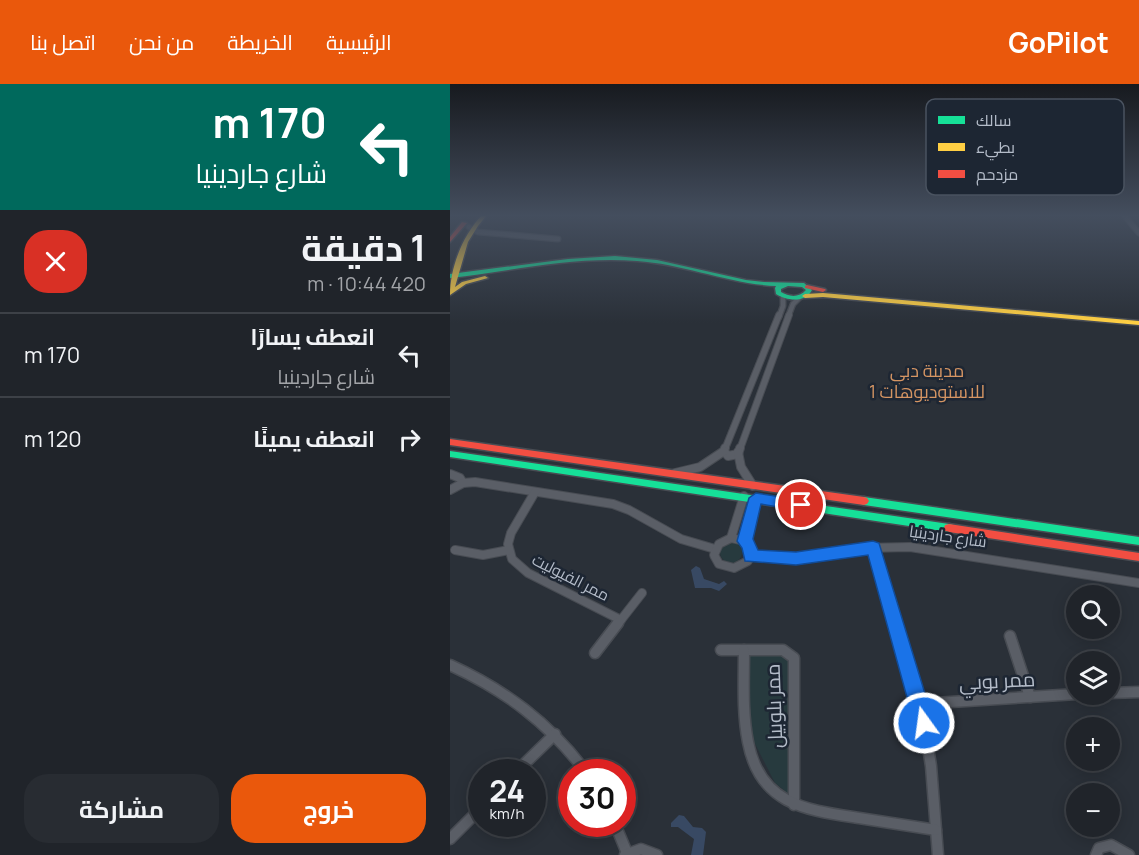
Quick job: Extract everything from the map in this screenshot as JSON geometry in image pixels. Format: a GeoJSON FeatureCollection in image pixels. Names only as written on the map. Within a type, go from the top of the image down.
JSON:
{"type":"FeatureCollection","features":[{"type":"Feature","properties":{"kind":"street"},"geometry":{"type":"LineString","coordinates":[[450,293],[458,261],[456,251]]}},
{"type":"Feature","properties":{"kind":"street"},"geometry":{"type":"LineString","coordinates":[[453,278],[489,275],[580,260],[635,259],[670,264],[781,292],[1139,318]]}},
{"type":"Feature","properties":{"kind":"street"},"geometry":{"type":"LineString","coordinates":[[458,261],[467,270],[489,275]]}},
{"type":"Feature","properties":{"kind":"street"},"geometry":{"type":"LineString","coordinates":[[450,293],[464,283],[489,275]]}},
{"type":"Feature","properties":{"kind":"street"},"geometry":{"type":"LineString","coordinates":[[781,292],[796,283],[803,294]]}},
{"type":"Feature","properties":{"kind":"street"},"geometry":{"type":"LineString","coordinates":[[669,473],[700,467],[724,451],[783,306],[781,292]]}},
{"type":"Feature","properties":{"kind":"street"},"geometry":{"type":"LineString","coordinates":[[753,486],[741,467],[738,452],[793,304],[803,294],[1139,323]]}},
{"type":"Feature","properties":{"kind":"street"},"geometry":{"type":"LineString","coordinates":[[450,442],[1139,541]]}},
{"type":"Feature","properties":{"kind":"street"},"geometry":{"type":"LineString","coordinates":[[724,451],[724,454],[730,457],[738,452]]}},
{"type":"Feature","properties":{"kind":"street"},"geometry":{"type":"LineString","coordinates":[[450,454],[744,496],[1139,557]]}},
{"type":"Feature","properties":{"kind":"street"},"geometry":{"type":"LineString","coordinates":[[450,474],[460,478],[464,483]]}},
{"type":"Feature","properties":{"kind":"street"},"geometry":{"type":"LineString","coordinates":[[450,490],[464,483],[475,482],[619,505],[681,539],[715,549],[718,544],[731,538],[744,541],[749,545],[751,556]]}},
{"type":"Feature","properties":{"kind":"street"},"geometry":{"type":"LineString","coordinates":[[454,550],[483,555],[509,550],[511,533],[535,492]]}},
{"type":"Feature","properties":{"kind":"street"},"geometry":{"type":"LineString","coordinates":[[731,538],[744,496]]}},
{"type":"Feature","properties":{"kind":"street"},"geometry":{"type":"LineString","coordinates":[[744,541],[756,498]]}},
{"type":"Feature","properties":{"kind":"street"},"geometry":{"type":"LineString","coordinates":[[873,547],[919,704],[931,766],[938,855]]}},
{"type":"Feature","properties":{"kind":"street","name":"شارع جاردينيا"},"geometry":{"type":"LineString","coordinates":[[715,549],[715,560],[724,567],[737,568],[743,566],[751,556],[796,559],[873,547],[923,548],[1139,583]]}},
{"type":"Feature","properties":{"kind":"street","name":"ممر الفيوليت"},"geometry":{"type":"LineString","coordinates":[[509,550],[512,559],[522,569],[621,620]]}},
{"type":"Feature","properties":{"kind":"street","name":"ممر الفيوليت"},"geometry":{"type":"LineString","coordinates":[[595,653],[642,593]]}},
{"type":"Feature","properties":{"kind":"street"},"geometry":{"type":"LineString","coordinates":[[1010,636],[1030,697]]}},
{"type":"Feature","properties":{"kind":"street","name":"ممر بلوبيل"},"geometry":{"type":"LineString","coordinates":[[721,650],[783,650],[794,658],[794,805]]}},
{"type":"Feature","properties":{"kind":"street","name":"ممر بلوبيل"},"geometry":{"type":"LineString","coordinates":[[744,650],[745,734],[749,754],[765,783],[783,800],[812,811],[936,830]]}},
{"type":"Feature","properties":{"kind":"street"},"geometry":{"type":"LineString","coordinates":[[450,665],[483,679],[505,692],[555,734],[575,759]]}},
{"type":"Feature","properties":{"kind":"street"},"geometry":{"type":"LineString","coordinates":[[1120,693],[1139,692]]}},
{"type":"Feature","properties":{"kind":"street","name":"ممر بوبي"},"geometry":{"type":"LineString","coordinates":[[919,704],[1066,695]]}},
{"type":"Feature","properties":{"kind":"street"},"geometry":{"type":"LineString","coordinates":[[529,759],[555,734]]}},
{"type":"Feature","properties":{"kind":"street"},"geometry":{"type":"LineString","coordinates":[[450,839],[468,821]]}},
{"type":"Feature","properties":{"kind":"street"},"geometry":{"type":"LineString","coordinates":[[620,837],[626,854],[644,848],[657,855]]}},
{"type":"Feature","properties":{"kind":"street"},"geometry":{"type":"LineString","coordinates":[[1096,855],[1099,848],[1108,844],[1120,848],[1129,855]]}},
{"type":"Feature","properties":{"kind":"green space"},"geometry":{"type":"Polygon","coordinates":[[[731,541],[739,544],[742,552],[739,560],[731,563],[723,560],[720,552],[723,544],[731,541]]]}},
{"type":"Feature","properties":{"kind":"green space"},"geometry":{"type":"Polygon","coordinates":[[[784,653],[791,660],[791,796],[775,783],[749,732],[749,654],[784,653]]]}},
{"type":"Feature","properties":{"kind":"water"},"geometry":{"type":"Polygon","coordinates":[[[696,566],[700,568],[704,579],[719,584],[724,581],[727,584],[719,591],[711,588],[695,588],[691,570],[696,566]]]}},
{"type":"Feature","properties":{"kind":"water"},"geometry":{"type":"Polygon","coordinates":[[[679,815],[684,816],[693,827],[702,828],[706,832],[703,855],[691,855],[694,839],[678,827],[671,827],[671,823],[679,815]]]}},
{"type":"Feature","properties":{"kind":"traffic: fast"},"geometry":{"type":"LineString","coordinates":[[450,276],[568,261],[615,258],[657,261],[746,282],[783,285]]}},
{"type":"Feature","properties":{"kind":"traffic: fast"},"geometry":{"type":"LineString","coordinates":[[787,284],[804,285],[809,290],[808,293],[793,298],[778,293],[778,288],[787,284]]}},
{"type":"Feature","properties":{"kind":"traffic: fast"},"geometry":{"type":"LineString","coordinates":[[450,454],[949,528]]}},
{"type":"Feature","properties":{"kind":"traffic: fast"},"geometry":{"type":"LineString","coordinates":[[864,501],[1139,541]]}},
{"type":"Feature","properties":{"kind":"traffic: slow"},"geometry":{"type":"LineString","coordinates":[[450,292],[462,251]]}},
{"type":"Feature","properties":{"kind":"traffic: slow"},"geometry":{"type":"LineString","coordinates":[[450,293],[464,283],[485,278]]}},
{"type":"Feature","properties":{"kind":"traffic: slow"},"geometry":{"type":"LineString","coordinates":[[805,296],[823,295],[1139,323]]}},
{"type":"Feature","properties":{"kind":"traffic: jam"},"geometry":{"type":"LineString","coordinates":[[807,287],[823,290]]}},
{"type":"Feature","properties":{"kind":"traffic: jam"},"geometry":{"type":"LineString","coordinates":[[450,442],[864,501]]}},
{"type":"Feature","properties":{"kind":"traffic: jam"},"geometry":{"type":"LineString","coordinates":[[949,528],[1139,557]]}},
{"type":"Feature","properties":{"kind":"district","name":"مدينة دبي للاستوديوهات 1"},"geometry":{"type":"Point","coordinates":[927,381]}},
{"type":"Feature","properties":{"kind":"route"},"geometry":{"type":"LineString","coordinates":[[801,505],[756,498],[744,541],[749,545],[751,556],[796,559],[873,547],[924,723]]}}]}
